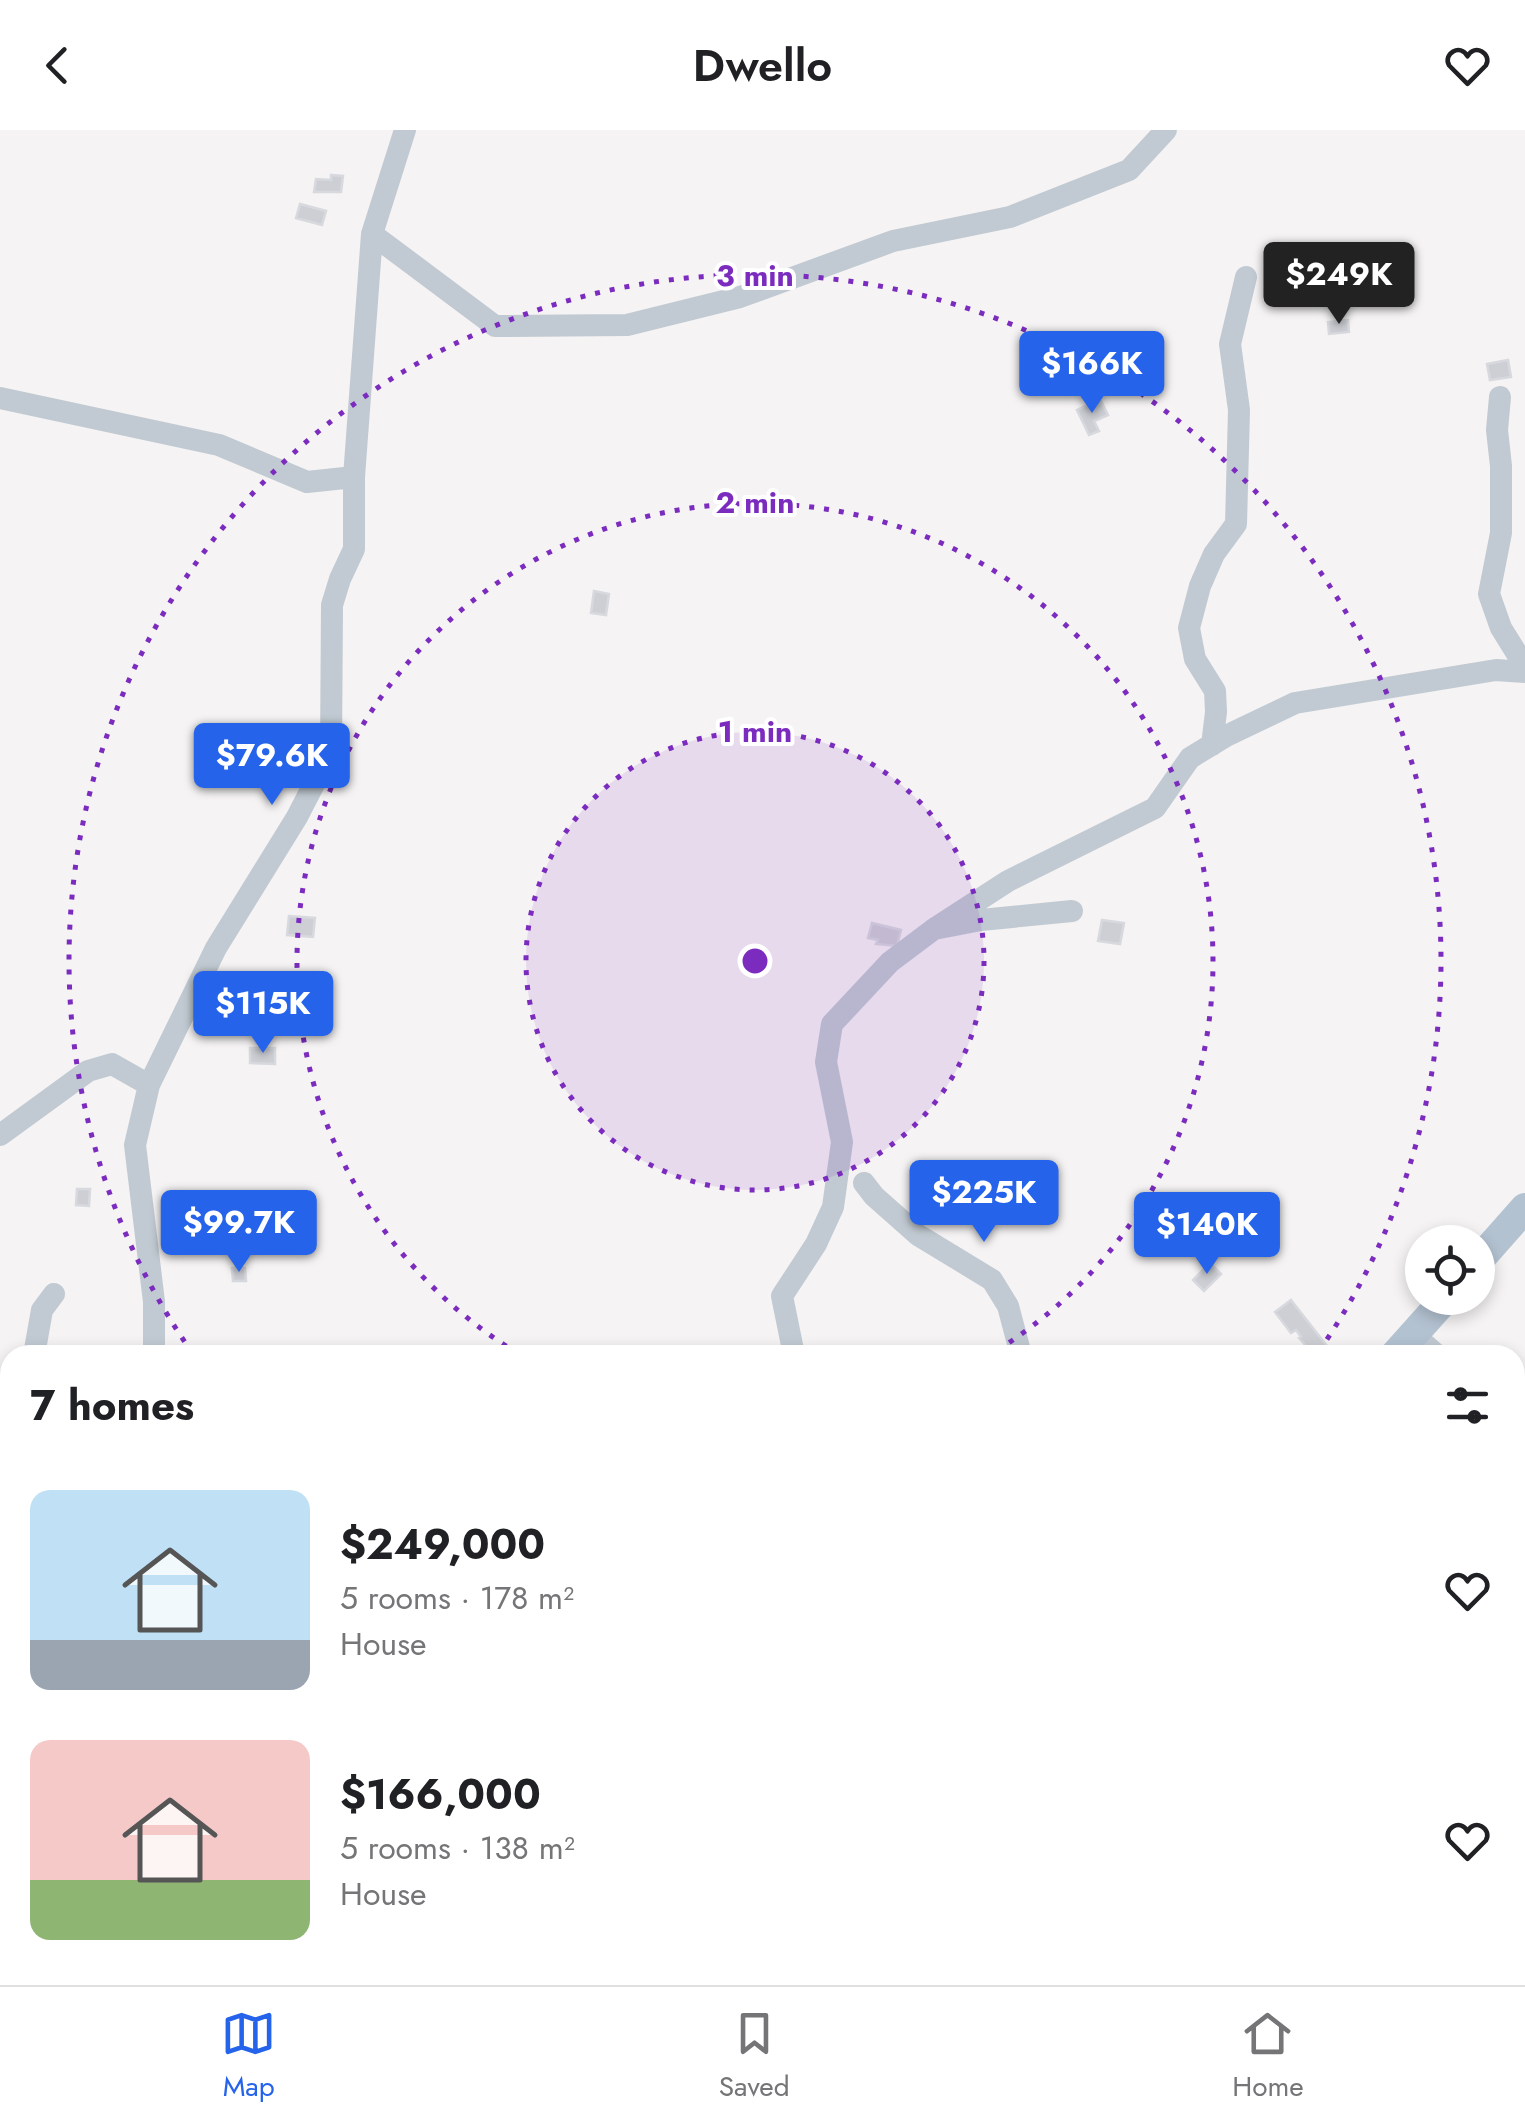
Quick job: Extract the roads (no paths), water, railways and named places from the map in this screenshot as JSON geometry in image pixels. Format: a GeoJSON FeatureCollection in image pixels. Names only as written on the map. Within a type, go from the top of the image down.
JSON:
{"type":"FeatureCollection","features":[{"type":"Feature","properties":{"kind":"main road"},"geometry":{"type":"LineString","coordinates":[[1495,1242],[1525,1208]]}},
{"type":"Feature","properties":{"kind":"main road"},"geometry":{"type":"LineString","coordinates":[[1404,1344],[1430,1315]]}},
{"type":"Feature","properties":{"kind":"street"},"geometry":{"type":"LineString","coordinates":[[154,1345],[154,1302],[135,1145],[149,1086],[216,948],[297,817],[331,752],[332,605],[354,549],[354,477],[372,234],[406,130]]}},
{"type":"Feature","properties":{"kind":"street"},"geometry":{"type":"LineString","coordinates":[[372,234],[495,326],[627,325],[740,298],[893,241],[1010,217],[1129,170],[1166,130]]}},
{"type":"Feature","properties":{"kind":"street"},"geometry":{"type":"LineString","coordinates":[[1212,744],[1215,691],[1195,660],[1188,628],[1214,554],[1236,524],[1239,410],[1230,344],[1246,277]]}},
{"type":"Feature","properties":{"kind":"street"},"geometry":{"type":"LineString","coordinates":[[1500,397],[1497,430],[1502,533],[1489,594],[1502,628],[1518,657],[1525,660]]}},
{"type":"Feature","properties":{"kind":"street"},"geometry":{"type":"LineString","coordinates":[[0,398],[218,446],[307,482],[354,477]]}},
{"type":"Feature","properties":{"kind":"street"},"geometry":{"type":"LineString","coordinates":[[792,1345],[782,1296],[816,1244],[832,1207],[842,1142],[826,1062],[832,1024],[890,962],[934,928],[1008,881],[1155,808],[1190,758],[1295,703],[1496,670],[1525,672]]}},
{"type":"Feature","properties":{"kind":"street"},"geometry":{"type":"LineString","coordinates":[[934,928],[1072,911]]}},
{"type":"Feature","properties":{"kind":"street"},"geometry":{"type":"LineString","coordinates":[[0,1134],[88,1070],[112,1064],[149,1086]]}},
{"type":"Feature","properties":{"kind":"street"},"geometry":{"type":"LineString","coordinates":[[864,1183],[918,1235],[992,1280],[1008,1306],[1018,1345]]}},
{"type":"Feature","properties":{"kind":"street"},"geometry":{"type":"LineString","coordinates":[[36,1345],[42,1310],[54,1294]]}}]}
